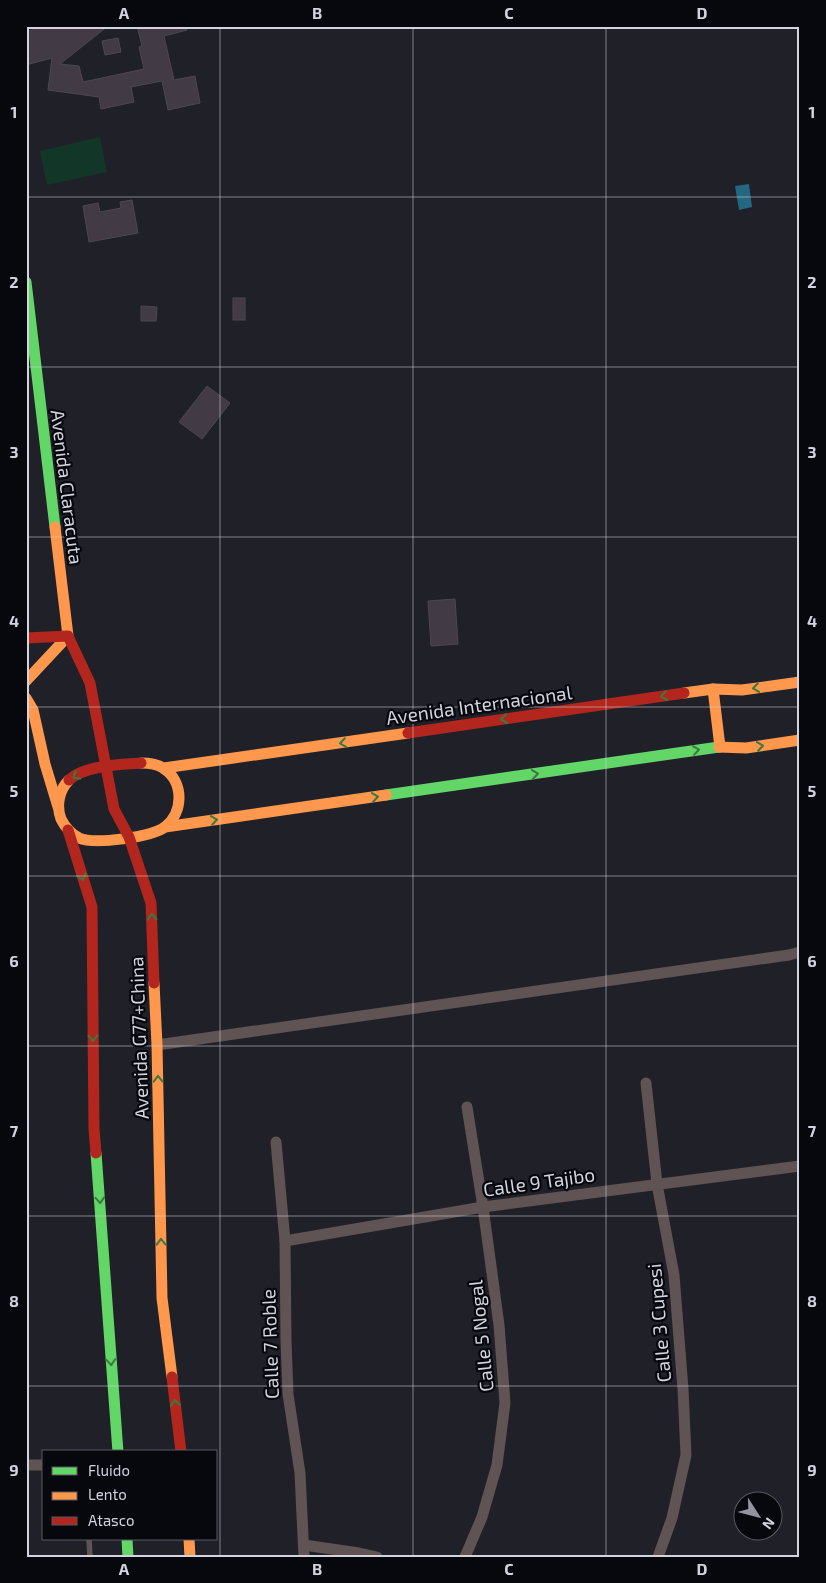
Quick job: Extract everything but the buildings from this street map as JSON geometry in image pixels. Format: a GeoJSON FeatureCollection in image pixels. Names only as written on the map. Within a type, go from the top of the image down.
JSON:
{"type":"FeatureCollection","features":[{"type":"Feature","properties":{"kind":"main road","name":"Avenida Claracuta"},"geometry":{"type":"LineString","coordinates":[[26,282],[38,397],[68,636]]}},
{"type":"Feature","properties":{"kind":"main road"},"geometry":{"type":"LineString","coordinates":[[26,638],[68,636]]}},
{"type":"Feature","properties":{"kind":"main road"},"geometry":{"type":"LineString","coordinates":[[26,681],[68,636]]}},
{"type":"Feature","properties":{"kind":"main road","name":"Avenida G77+China"},"geometry":{"type":"LineString","coordinates":[[68,636],[90,683],[114,809],[128,837],[151,903],[158,1045],[162,1298],[180,1450]]}},
{"type":"Feature","properties":{"kind":"main road","name":"Avenida Internacional"},"geometry":{"type":"LineString","coordinates":[[164,768],[713,689],[742,690],[800,682]]}},
{"type":"Feature","properties":{"kind":"main road"},"geometry":{"type":"LineString","coordinates":[[713,689],[720,747]]}},
{"type":"Feature","properties":{"kind":"main road"},"geometry":{"type":"LineString","coordinates":[[26,698],[33,710],[45,764],[61,820],[77,838],[89,841],[156,832],[166,827],[720,747],[746,748],[800,740]]}},
{"type":"Feature","properties":{"kind":"main road"},"geometry":{"type":"LineString","coordinates":[[58,808],[59,796],[64,785],[84,771],[140,763],[153,764],[164,768],[173,776],[178,787],[180,799],[178,810],[166,827]]}},
{"type":"Feature","properties":{"kind":"main road"},"geometry":{"type":"LineString","coordinates":[[68,830],[92,906],[94,1129],[118,1450]]}},
{"type":"Feature","properties":{"kind":"main road"},"geometry":{"type":"LineString","coordinates":[[126,1540],[128,1557]]}},
{"type":"Feature","properties":{"kind":"main road"},"geometry":{"type":"LineString","coordinates":[[189,1540],[190,1557]]}},
{"type":"Feature","properties":{"kind":"street"},"geometry":{"type":"LineString","coordinates":[[158,1045],[779,957],[800,952]]}},
{"type":"Feature","properties":{"kind":"street","name":"Calle 3 Cupesi"},"geometry":{"type":"LineString","coordinates":[[646,1083],[657,1184],[674,1275],[686,1455],[672,1518],[658,1557]]}},
{"type":"Feature","properties":{"kind":"street","name":"Calle 5 Nogal"},"geometry":{"type":"LineString","coordinates":[[465,1557],[482,1517],[497,1464],[505,1403],[499,1325],[467,1107]]}},
{"type":"Feature","properties":{"kind":"street","name":"Calle 7 Roble"},"geometry":{"type":"LineString","coordinates":[[276,1142],[285,1241],[288,1394],[300,1473],[304,1551]]}},
{"type":"Feature","properties":{"kind":"street","name":"Calle 9 Tajibo"},"geometry":{"type":"LineString","coordinates":[[285,1241],[483,1207],[800,1166]]}},
{"type":"Feature","properties":{"kind":"street"},"geometry":{"type":"LineString","coordinates":[[26,1465],[42,1465]]}},
{"type":"Feature","properties":{"kind":"street"},"geometry":{"type":"LineString","coordinates":[[304,1551],[358,1553],[377,1557]]}},
{"type":"Feature","properties":{"kind":"lane"},"geometry":{"type":"LineString","coordinates":[[89,1540],[90,1557]]}},
{"type":"Feature","properties":{"kind":"green space"},"geometry":{"type":"Polygon","coordinates":[[[100,137],[107,172],[47,185],[40,151],[100,137]]]}},
{"type":"Feature","properties":{"kind":"water"},"geometry":{"type":"Polygon","coordinates":[[[749,184],[752,207],[739,210],[735,186],[749,184]]]}},
{"type":"Feature","properties":{"kind":"traffic: fast"},"geometry":{"type":"LineString","coordinates":[[26,282],[55,527]]}},
{"type":"Feature","properties":{"kind":"traffic: fast"},"geometry":{"type":"LineString","coordinates":[[386,795],[719,747]]}},
{"type":"Feature","properties":{"kind":"traffic: fast"},"geometry":{"type":"LineString","coordinates":[[96,1153],[118,1450]]}},
{"type":"Feature","properties":{"kind":"traffic: fast"},"geometry":{"type":"LineString","coordinates":[[127,1540],[128,1557]]}},
{"type":"Feature","properties":{"kind":"traffic: slow"},"geometry":{"type":"LineString","coordinates":[[26,681],[68,636],[55,527]]}},
{"type":"Feature","properties":{"kind":"traffic: slow"},"geometry":{"type":"LineString","coordinates":[[684,693],[713,689],[742,690],[800,682]]}},
{"type":"Feature","properties":{"kind":"traffic: slow"},"geometry":{"type":"LineString","coordinates":[[713,689],[720,747]]}},
{"type":"Feature","properties":{"kind":"traffic: slow"},"geometry":{"type":"LineString","coordinates":[[26,698],[33,710],[45,764],[58,807]]}},
{"type":"Feature","properties":{"kind":"traffic: slow"},"geometry":{"type":"LineString","coordinates":[[164,768],[408,733]]}},
{"type":"Feature","properties":{"kind":"traffic: slow"},"geometry":{"type":"LineString","coordinates":[[719,747],[746,748],[800,740]]}},
{"type":"Feature","properties":{"kind":"traffic: slow"},"geometry":{"type":"LineString","coordinates":[[69,780],[59,798],[59,814],[64,825],[71,832],[79,838],[97,841],[136,837],[165,827],[176,813],[179,797],[178,788],[170,774],[158,766],[141,763]]}},
{"type":"Feature","properties":{"kind":"traffic: slow"},"geometry":{"type":"LineString","coordinates":[[165,827],[386,795]]}},
{"type":"Feature","properties":{"kind":"traffic: slow"},"geometry":{"type":"LineString","coordinates":[[154,983],[162,1298],[172,1377]]}},
{"type":"Feature","properties":{"kind":"traffic: slow"},"geometry":{"type":"LineString","coordinates":[[189,1540],[190,1557]]}},
{"type":"Feature","properties":{"kind":"traffic: jam"},"geometry":{"type":"LineString","coordinates":[[26,638],[68,636],[90,683],[114,809],[129,837],[151,903],[154,983]]}},
{"type":"Feature","properties":{"kind":"traffic: jam"},"geometry":{"type":"LineString","coordinates":[[408,733],[684,693]]}},
{"type":"Feature","properties":{"kind":"traffic: jam"},"geometry":{"type":"LineString","coordinates":[[69,780],[84,771],[113,765],[141,763]]}},
{"type":"Feature","properties":{"kind":"traffic: jam"},"geometry":{"type":"LineString","coordinates":[[68,830],[92,907],[94,1129],[96,1153]]}},
{"type":"Feature","properties":{"kind":"traffic: jam"},"geometry":{"type":"LineString","coordinates":[[172,1377],[181,1450]]}}]}
